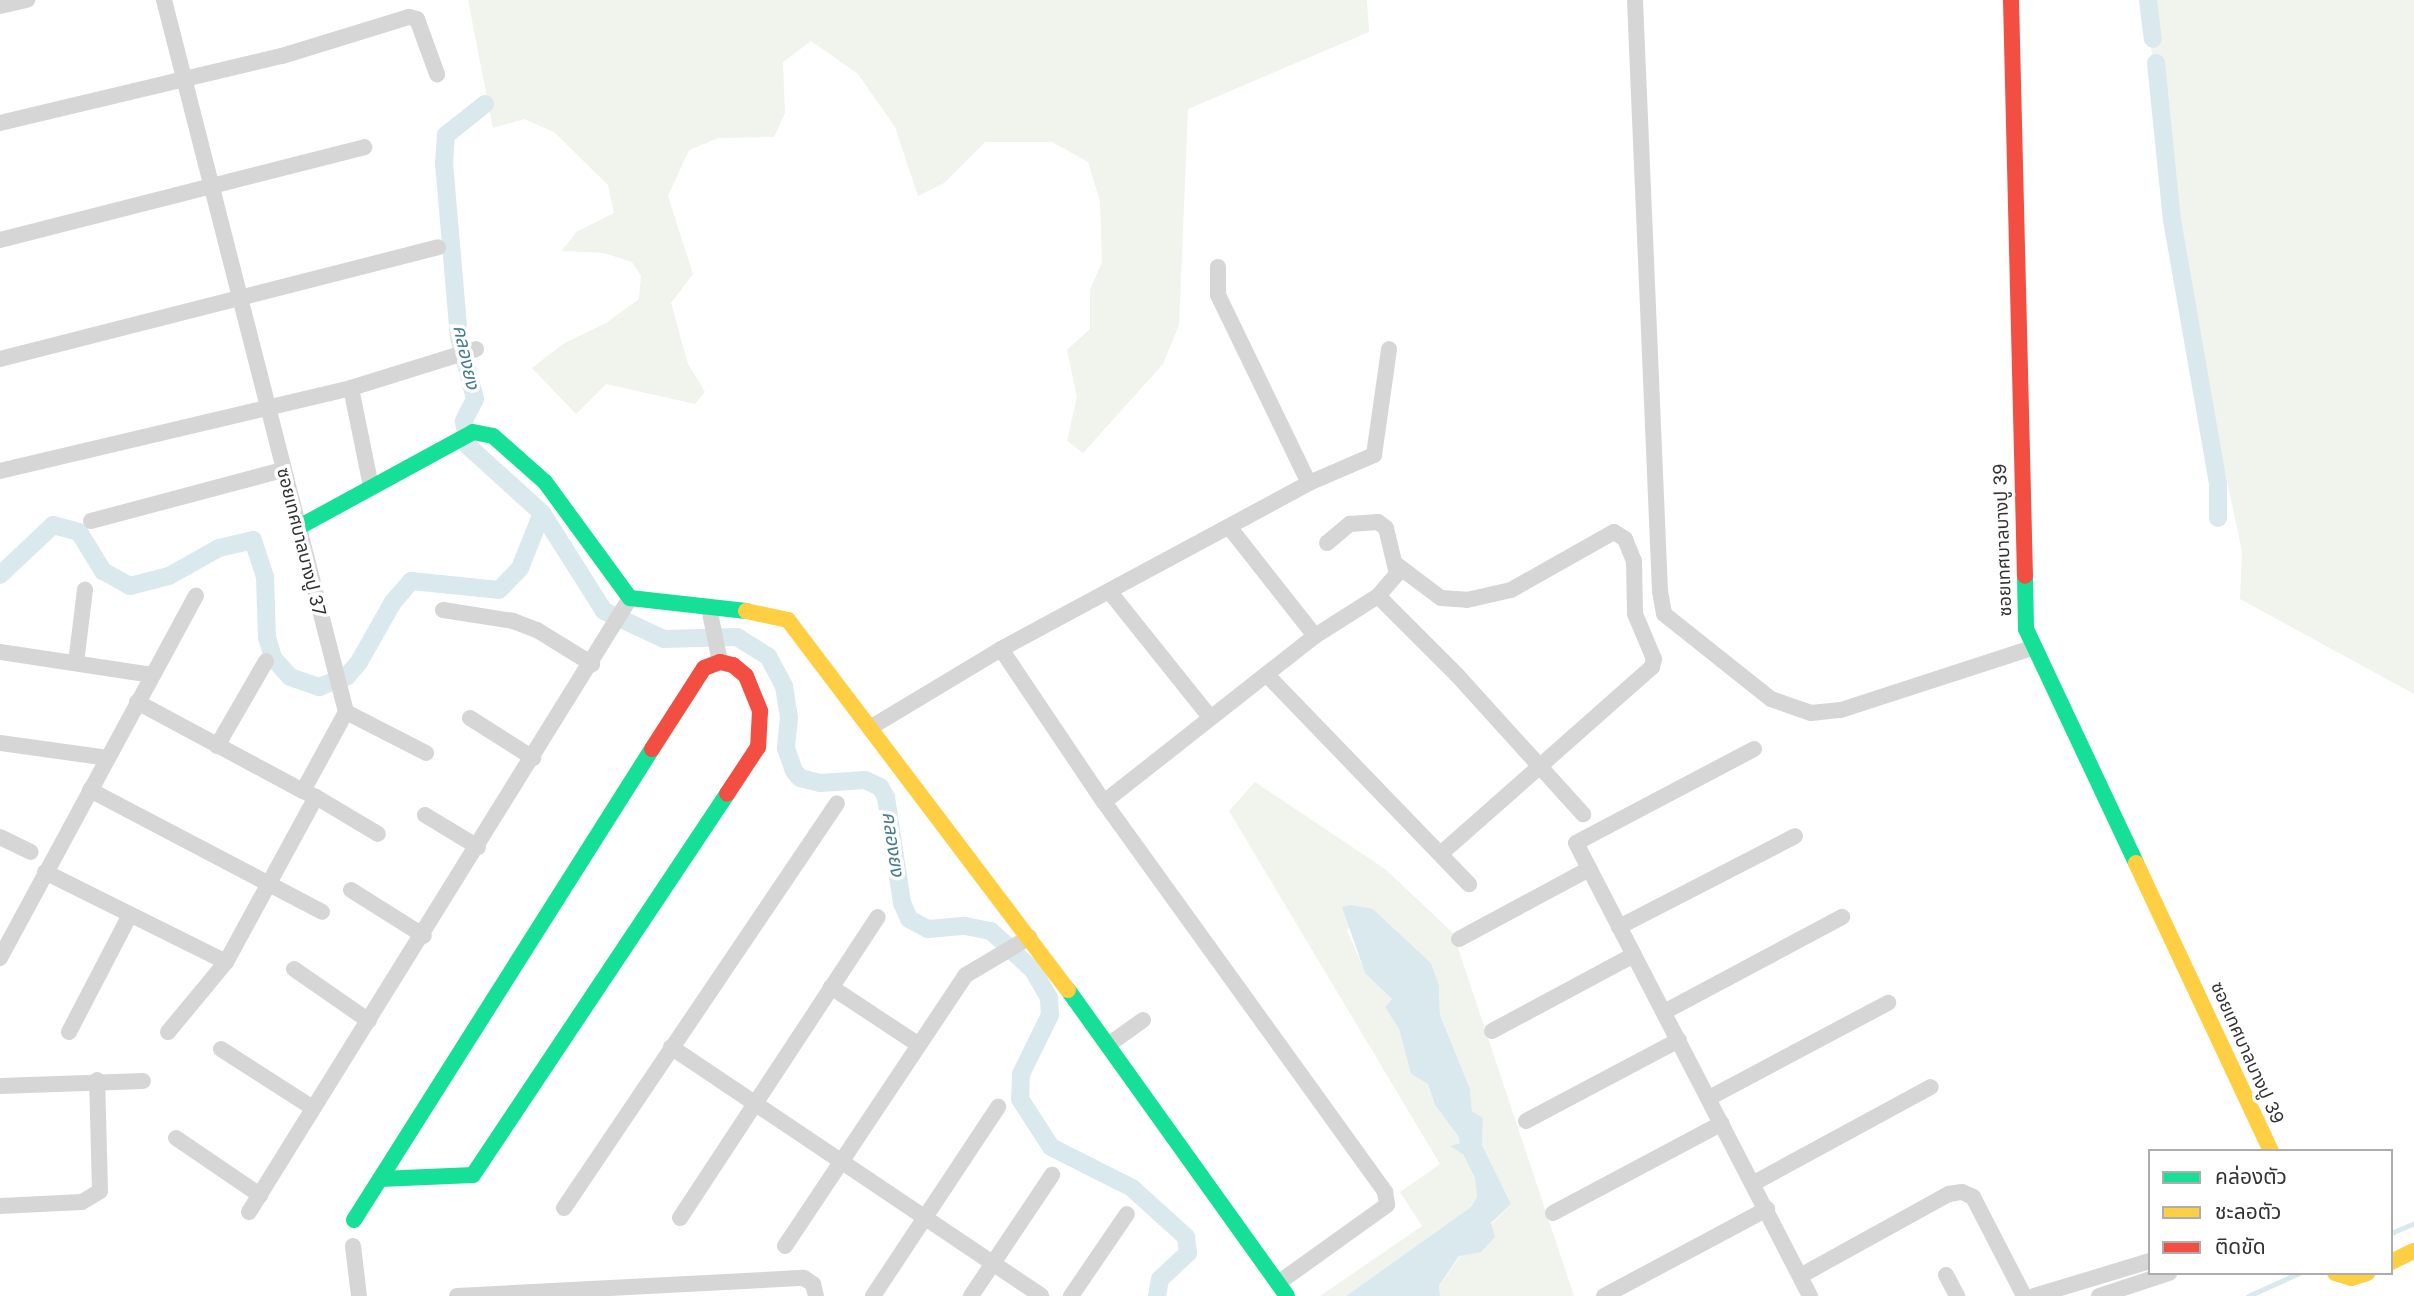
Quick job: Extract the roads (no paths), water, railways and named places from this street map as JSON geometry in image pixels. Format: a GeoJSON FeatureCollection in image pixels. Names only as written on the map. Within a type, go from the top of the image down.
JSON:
{"type":"FeatureCollection","features":[{"type":"Feature","properties":{"kind":"street"},"geometry":{"type":"LineString","coordinates":[[0,6],[27,0]]}},
{"type":"Feature","properties":{"kind":"street","name":"ซอยเทศบาลบางปู 37"},"geometry":{"type":"LineString","coordinates":[[164,0],[186,75],[211,186],[346,712]]}},
{"type":"Feature","properties":{"kind":"street"},"geometry":{"type":"LineString","coordinates":[[1635,0],[1660,591],[1664,614],[1771,699],[1811,713],[1841,710],[2032,648]]}},
{"type":"Feature","properties":{"kind":"street","name":"ซอยเทศบาลบางปู 39"},"geometry":{"type":"LineString","coordinates":[[2011,0],[2024,612],[2032,648],[2123,831],[2270,1149]]}},
{"type":"Feature","properties":{"kind":"street"},"geometry":{"type":"LineString","coordinates":[[0,123],[186,75],[282,56],[410,17],[417,19],[437,74]]}},
{"type":"Feature","properties":{"kind":"street"},"geometry":{"type":"LineString","coordinates":[[0,240],[364,147]]}},
{"type":"Feature","properties":{"kind":"street"},"geometry":{"type":"LineString","coordinates":[[0,359],[438,247]]}},
{"type":"Feature","properties":{"kind":"street"},"geometry":{"type":"LineString","coordinates":[[1218,267],[1218,295],[1309,483]]}},
{"type":"Feature","properties":{"kind":"street"},"geometry":{"type":"LineString","coordinates":[[873,726],[1000,649],[1230,528],[1309,483],[1375,453],[1389,349]]}},
{"type":"Feature","properties":{"kind":"street"},"geometry":{"type":"LineString","coordinates":[[0,471],[351,388],[469,351]]}},
{"type":"Feature","properties":{"kind":"street"},"geometry":{"type":"LineString","coordinates":[[351,388],[371,486]]}},
{"type":"Feature","properties":{"kind":"street"},"geometry":{"type":"LineString","coordinates":[[299,527],[453,440],[473,432],[493,436],[545,482],[625,609]]}},
{"type":"Feature","properties":{"kind":"street"},"geometry":{"type":"LineString","coordinates":[[91,521],[283,470]]}},
{"type":"Feature","properties":{"kind":"street"},"geometry":{"type":"LineString","coordinates":[[1104,802],[1315,636],[1378,596],[1397,574],[1390,537],[1378,522],[1350,524],[1326,543]]}},
{"type":"Feature","properties":{"kind":"street"},"geometry":{"type":"LineString","coordinates":[[1230,528],[1315,636]]}},
{"type":"Feature","properties":{"kind":"street"},"geometry":{"type":"LineString","coordinates":[[1397,565],[1441,598],[1467,600],[1511,590],[1609,532],[1625,539],[1636,576],[1635,614],[1654,663],[1441,854]]}},
{"type":"Feature","properties":{"kind":"street"},"geometry":{"type":"LineString","coordinates":[[76,663],[85,590]]}},
{"type":"Feature","properties":{"kind":"street"},"geometry":{"type":"LineString","coordinates":[[1109,590],[1210,717]]}},
{"type":"Feature","properties":{"kind":"street"},"geometry":{"type":"LineString","coordinates":[[0,958],[196,596]]}},
{"type":"Feature","properties":{"kind":"street"},"geometry":{"type":"LineString","coordinates":[[1378,596],[1457,675],[1583,814]]}},
{"type":"Feature","properties":{"kind":"street"},"geometry":{"type":"LineString","coordinates":[[625,609],[709,608],[768,613],[788,620],[873,726],[1027,939],[1108,1045],[1283,1289],[1389,1200],[1104,802],[1000,649]]}},
{"type":"Feature","properties":{"kind":"street"},"geometry":{"type":"LineString","coordinates":[[709,608],[719,662]]}},
{"type":"Feature","properties":{"kind":"street"},"geometry":{"type":"LineString","coordinates":[[249,1212],[424,936],[625,609]]}},
{"type":"Feature","properties":{"kind":"street"},"geometry":{"type":"LineString","coordinates":[[443,610],[485,614],[537,630],[592,664]]}},
{"type":"Feature","properties":{"kind":"street"},"geometry":{"type":"LineString","coordinates":[[0,652],[152,675]]}},
{"type":"Feature","properties":{"kind":"street"},"geometry":{"type":"LineString","coordinates":[[217,746],[266,661]]}},
{"type":"Feature","properties":{"kind":"street"},"geometry":{"type":"LineString","coordinates":[[354,1220],[704,668],[719,662],[733,665],[746,676],[761,712],[758,747],[473,1175],[380,1179]]}},
{"type":"Feature","properties":{"kind":"street"},"geometry":{"type":"LineString","coordinates":[[1267,675],[1469,884]]}},
{"type":"Feature","properties":{"kind":"street"},"geometry":{"type":"LineString","coordinates":[[137,702],[310,794],[378,834]]}},
{"type":"Feature","properties":{"kind":"street"},"geometry":{"type":"LineString","coordinates":[[168,1032],[226,962],[270,882],[346,712],[426,753]]}},
{"type":"Feature","properties":{"kind":"street"},"geometry":{"type":"LineString","coordinates":[[470,718],[533,758]]}},
{"type":"Feature","properties":{"kind":"street"},"geometry":{"type":"LineString","coordinates":[[0,743],[108,758]]}},
{"type":"Feature","properties":{"kind":"street"},"geometry":{"type":"LineString","coordinates":[[1755,749],[1576,843],[1811,1296]]}},
{"type":"Feature","properties":{"kind":"street"},"geometry":{"type":"LineString","coordinates":[[90,790],[270,882],[322,912]]}},
{"type":"Feature","properties":{"kind":"street"},"geometry":{"type":"LineString","coordinates":[[564,1208],[837,803]]}},
{"type":"Feature","properties":{"kind":"street"},"geometry":{"type":"LineString","coordinates":[[425,815],[478,847]]}},
{"type":"Feature","properties":{"kind":"street"},"geometry":{"type":"LineString","coordinates":[[1619,927],[1795,836]]}},
{"type":"Feature","properties":{"kind":"street"},"geometry":{"type":"LineString","coordinates":[[0,837],[31,852]]}},
{"type":"Feature","properties":{"kind":"street"},"geometry":{"type":"LineString","coordinates":[[1459,939],[1590,869]]}},
{"type":"Feature","properties":{"kind":"street"},"geometry":{"type":"LineString","coordinates":[[45,872],[226,962]]}},
{"type":"Feature","properties":{"kind":"street"},"geometry":{"type":"LineString","coordinates":[[351,890],[424,936]]}},
{"type":"Feature","properties":{"kind":"street"},"geometry":{"type":"LineString","coordinates":[[69,1032],[130,915]]}},
{"type":"Feature","properties":{"kind":"street"},"geometry":{"type":"LineString","coordinates":[[680,1218],[878,917]]}},
{"type":"Feature","properties":{"kind":"street"},"geometry":{"type":"LineString","coordinates":[[1664,1012],[1842,917]]}},
{"type":"Feature","properties":{"kind":"street"},"geometry":{"type":"LineString","coordinates":[[785,1246],[966,975],[1027,939]]}},
{"type":"Feature","properties":{"kind":"street"},"geometry":{"type":"LineString","coordinates":[[1492,1031],[1634,955]]}},
{"type":"Feature","properties":{"kind":"street"},"geometry":{"type":"LineString","coordinates":[[294,969],[369,1021]]}},
{"type":"Feature","properties":{"kind":"street"},"geometry":{"type":"LineString","coordinates":[[831,987],[919,1045]]}},
{"type":"Feature","properties":{"kind":"street"},"geometry":{"type":"LineString","coordinates":[[1709,1098],[1888,1003]]}},
{"type":"Feature","properties":{"kind":"street"},"geometry":{"type":"LineString","coordinates":[[1108,1045],[1143,1020]]}},
{"type":"Feature","properties":{"kind":"street"},"geometry":{"type":"LineString","coordinates":[[1526,1121],[1679,1040]]}},
{"type":"Feature","properties":{"kind":"street"},"geometry":{"type":"LineString","coordinates":[[671,1047],[1041,1296]]}},
{"type":"Feature","properties":{"kind":"street"},"geometry":{"type":"LineString","coordinates":[[221,1049],[313,1108]]}},
{"type":"Feature","properties":{"kind":"street"},"geometry":{"type":"LineString","coordinates":[[0,1206],[82,1202],[100,1191],[97,1080]]}},
{"type":"Feature","properties":{"kind":"street"},"geometry":{"type":"LineString","coordinates":[[0,1086],[97,1080],[143,1081]]}},
{"type":"Feature","properties":{"kind":"street"},"geometry":{"type":"LineString","coordinates":[[1754,1183],[1931,1087]]}},
{"type":"Feature","properties":{"kind":"street"},"geometry":{"type":"LineString","coordinates":[[873,1296],[998,1107]]}},
{"type":"Feature","properties":{"kind":"street"},"geometry":{"type":"LineString","coordinates":[[1553,1213],[1722,1123]]}},
{"type":"Feature","properties":{"kind":"street"},"geometry":{"type":"LineString","coordinates":[[176,1138],[260,1195]]}},
{"type":"Feature","properties":{"kind":"street"},"geometry":{"type":"LineString","coordinates":[[971,1296],[1052,1175]]}},
{"type":"Feature","properties":{"kind":"street"},"geometry":{"type":"LineString","coordinates":[[1802,1275],[1949,1194],[1962,1192],[1973,1197],[2024,1296]]}},
{"type":"Feature","properties":{"kind":"street"},"geometry":{"type":"LineString","coordinates":[[1604,1296],[1767,1209]]}},
{"type":"Feature","properties":{"kind":"street"},"geometry":{"type":"LineString","coordinates":[[1071,1296],[1127,1214]]}},
{"type":"Feature","properties":{"kind":"street"},"geometry":{"type":"LineString","coordinates":[[353,1246],[359,1296]]}},
{"type":"Feature","properties":{"kind":"street"},"geometry":{"type":"LineString","coordinates":[[2393,1261],[2414,1251]]}},
{"type":"Feature","properties":{"kind":"street"},"geometry":{"type":"LineString","coordinates":[[2034,1296],[2148,1262]]}},
{"type":"Feature","properties":{"kind":"street"},"geometry":{"type":"LineString","coordinates":[[1946,1275],[1957,1296]]}},
{"type":"Feature","properties":{"kind":"street"},"geometry":{"type":"LineString","coordinates":[[2099,1296],[2163,1275]]}},
{"type":"Feature","properties":{"kind":"street"},"geometry":{"type":"LineString","coordinates":[[2341,1275],[2351,1278],[2361,1275]]}},
{"type":"Feature","properties":{"kind":"street"},"geometry":{"type":"LineString","coordinates":[[457,1296],[804,1278],[813,1284],[816,1296]]}},
{"type":"Feature","properties":{"kind":"waterway"},"geometry":{"type":"LineString","coordinates":[[2148,0],[2153,39]]}},
{"type":"Feature","properties":{"kind":"waterway"},"geometry":{"type":"LineString","coordinates":[[2156,63],[2172,220],[2218,484],[2218,518]]}},
{"type":"Feature","properties":{"kind":"waterway","name":"คลองยง"},"geometry":{"type":"LineString","coordinates":[[485,104],[446,135],[444,163],[459,337],[475,399],[464,421],[468,446],[542,513],[604,611],[664,639],[737,637],[768,656],[784,686],[789,718],[786,748],[794,771],[800,778],[820,783],[865,780],[880,787],[886,797],[902,903],[909,919],[928,929],[965,926],[991,931],[1033,970],[1049,998],[1050,1015],[1021,1074],[1020,1099],[1051,1147],[1132,1188],[1186,1237],[1188,1253],[1160,1279],[1157,1296]]}},
{"type":"Feature","properties":{"kind":"waterway"},"geometry":{"type":"LineString","coordinates":[[0,575],[53,525],[79,532],[103,571],[130,586],[169,576],[219,548],[253,540],[265,577],[267,637],[273,658],[290,677],[319,687],[347,676],[359,662],[393,602],[411,581],[499,590],[520,568],[542,513]]}},
{"type":"Feature","properties":{"kind":"waterway"},"geometry":{"type":"LineString","coordinates":[[2393,1232],[2414,1223]]}},
{"type":"Feature","properties":{"kind":"waterway"},"geometry":{"type":"LineString","coordinates":[[2248,1296],[2295,1275]]}}]}
